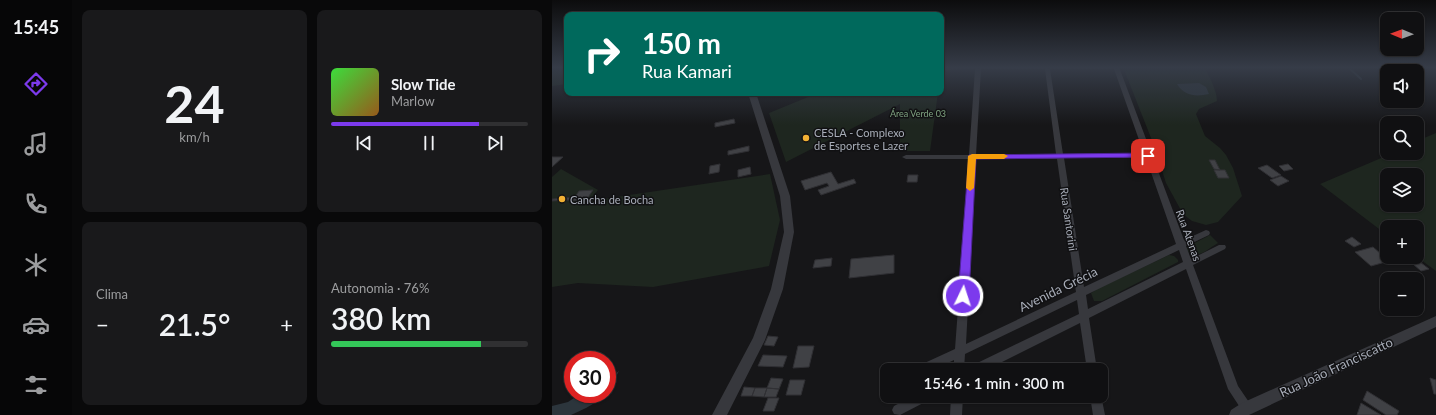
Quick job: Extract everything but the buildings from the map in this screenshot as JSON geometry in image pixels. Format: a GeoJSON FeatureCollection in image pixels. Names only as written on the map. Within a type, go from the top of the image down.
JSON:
{"type":"FeatureCollection","features":[{"type":"Feature","properties":{"kind":"street"},"geometry":{"type":"LineString","coordinates":[[959,363],[977,86]]}},
{"type":"Feature","properties":{"kind":"street","name":"Rua Santorini"},"geometry":{"type":"LineString","coordinates":[[1050,86],[1091,363]]}},
{"type":"Feature","properties":{"kind":"street","name":"Rua Atenas"},"geometry":{"type":"LineString","coordinates":[[1123,86],[1242,411]]}},
{"type":"Feature","properties":{"kind":"street"},"geometry":{"type":"LineString","coordinates":[[719,415],[759,340],[777,289],[789,232],[785,196],[753,96]]}},
{"type":"Feature","properties":{"kind":"street"},"geometry":{"type":"LineString","coordinates":[[906,157],[1148,156]]}},
{"type":"Feature","properties":{"kind":"street","name":"Avenida Grécia"},"geometry":{"type":"LineString","coordinates":[[937,363],[1206,233]]}},
{"type":"Feature","properties":{"kind":"street"},"geometry":{"type":"LineString","coordinates":[[989,363],[1222,247]]}},
{"type":"Feature","properties":{"kind":"street","name":"Rua João Franciscatto"},"geometry":{"type":"LineString","coordinates":[[1242,411],[1436,321]]}},
{"type":"Feature","properties":{"kind":"street"},"geometry":{"type":"LineString","coordinates":[[898,410],[912,403]]}},
{"type":"Feature","properties":{"kind":"street"},"geometry":{"type":"LineString","coordinates":[[956,415],[957,403]]}},
{"type":"Feature","properties":{"kind":"street"},"geometry":{"type":"LineString","coordinates":[[1097,403],[1099,415]]}},
{"type":"Feature","properties":{"kind":"green space"},"geometry":{"type":"Polygon","coordinates":[[[1131,86],[1213,86],[1217,101],[1199,109],[1196,114],[1205,136],[1226,155],[1233,168],[1242,196],[1218,222],[1206,225],[1192,221],[1183,214],[1166,183],[1153,143],[1131,86]]]}},
{"type":"Feature","properties":{"kind":"green space","name":"CESLA - Complexo de Esportes e Lazer"},"geometry":{"type":"Polygon","coordinates":[[[811,96],[938,96],[930,151],[900,151],[900,104],[786,162],[769,113],[811,96]]]}},
{"type":"Feature","properties":{"kind":"green space"},"geometry":{"type":"Polygon","coordinates":[[[1436,133],[1436,271],[1424,262],[1424,220],[1380,220],[1380,230],[1320,184],[1380,159],[1380,160],[1424,160],[1424,138],[1436,133]]]}},
{"type":"Feature","properties":{"kind":"green space"},"geometry":{"type":"Polygon","coordinates":[[[561,169],[598,190],[589,201],[770,174],[780,220],[769,266],[653,287],[578,283],[552,287],[552,177],[561,169]]]}},
{"type":"Feature","properties":{"kind":"green space"},"geometry":{"type":"Polygon","coordinates":[[[1210,235],[1218,243],[1206,251],[1194,255],[1186,250],[1187,247],[1210,235]]]}},
{"type":"Feature","properties":{"kind":"green space"},"geometry":{"type":"Polygon","coordinates":[[[1169,255],[1174,256],[1178,262],[1102,301],[1094,301],[1091,293],[1097,289],[1169,255]]]}},
{"type":"Feature","properties":{"kind":"shaded area"},"geometry":{"type":"Polygon","coordinates":[[[1179,86],[1205,86],[1209,94],[1191,95],[1179,86]]]}},
{"type":"Feature","properties":{"kind":"shaded area"},"geometry":{"type":"Polygon","coordinates":[[[564,403],[595,403],[571,415],[552,415],[552,406],[564,403]]]}},
{"type":"Feature","properties":{"kind":"slow traffic"},"geometry":{"type":"LineString","coordinates":[[970,188],[972,156],[1004,156]]}},
{"type":"Feature","properties":{"kind":"place","name":"CESLA - Complexo de Esportes e Lazer"},"geometry":{"type":"Point","coordinates":[806,138]}},
{"type":"Feature","properties":{"kind":"place","name":"Cancha de Bocha"},"geometry":{"type":"Point","coordinates":[562,199]}},
{"type":"Feature","properties":{"kind":"route"},"geometry":{"type":"LineString","coordinates":[[963,296],[972,156],[1148,156]]}},
{"type":"Feature","properties":{"kind":"park label","name":"Área Verde 03"},"geometry":{"type":"Point","coordinates":[918,113]}}]}
